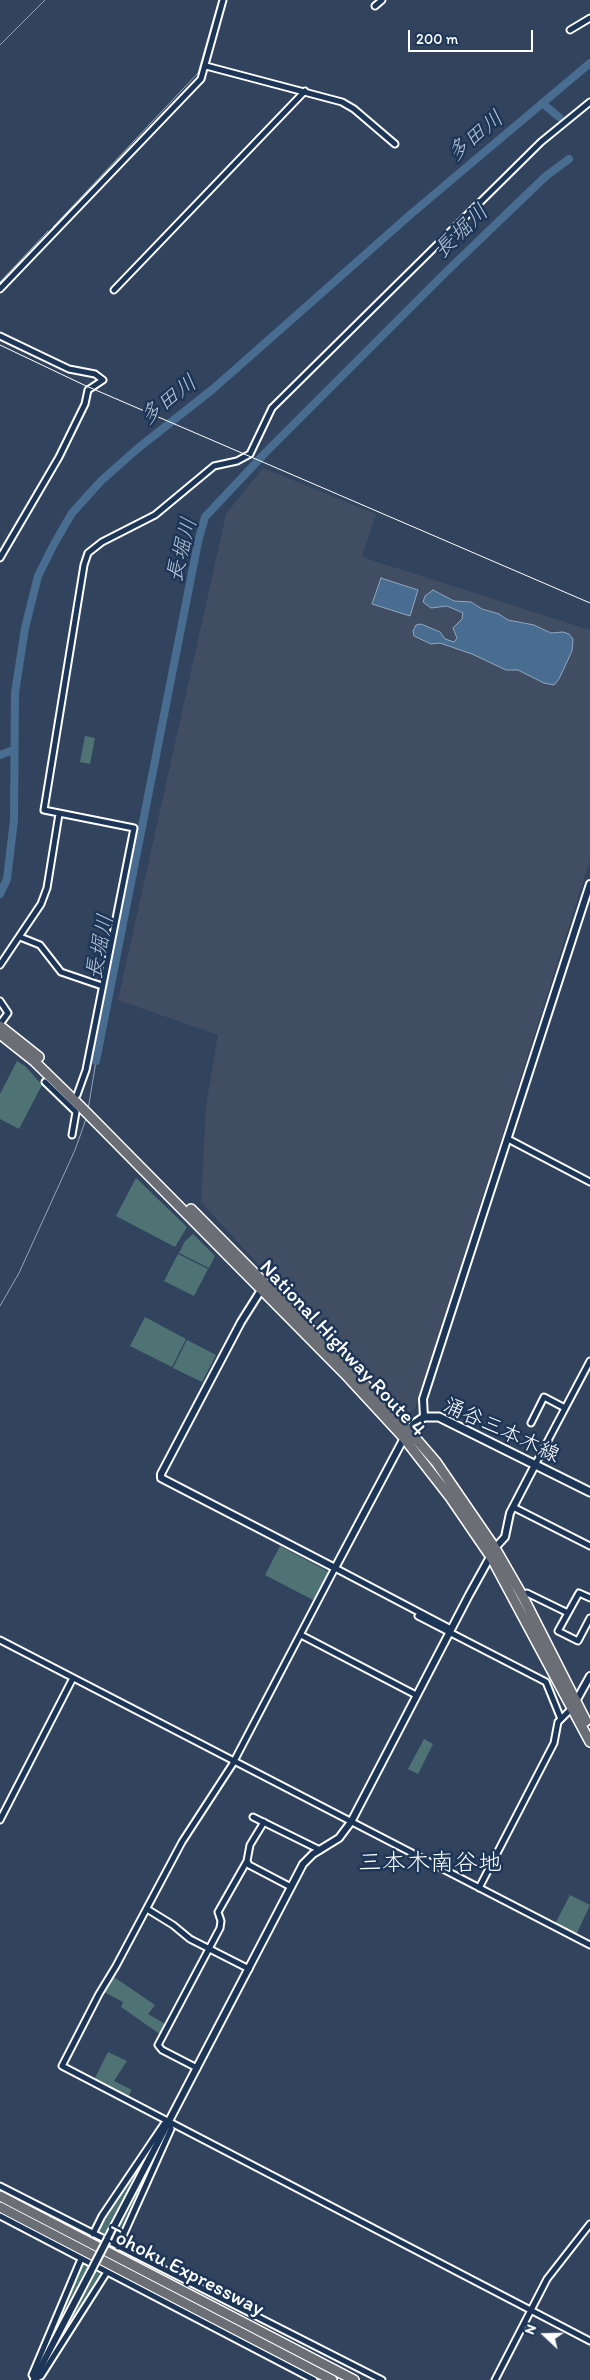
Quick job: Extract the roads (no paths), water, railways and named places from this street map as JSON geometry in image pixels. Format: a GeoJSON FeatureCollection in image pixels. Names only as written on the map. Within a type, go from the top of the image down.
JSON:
{"type":"FeatureCollection","features":[{"type":"Feature","properties":{"kind":"highway","name":"National Highway Route 4"},"geometry":{"type":"LineString","coordinates":[[0,1025],[28,1048],[75,1100]]}},
{"type":"Feature","properties":{"kind":"highway","name":"National Highway Route 4"},"geometry":{"type":"LineString","coordinates":[[0,1034],[34,1061],[91,1113],[263,1286],[452,1484],[495,1548],[522,1595],[590,1742]]}},
{"type":"Feature","properties":{"kind":"highway","name":"National Highway Route 4"},"geometry":{"type":"LineString","coordinates":[[406,1434],[491,1557],[590,1730]]}},
{"type":"Feature","properties":{"kind":"highway","name":"Tohoku Expressway"},"geometry":{"type":"LineString","coordinates":[[0,2196],[354,2380]]}},
{"type":"Feature","properties":{"kind":"highway","name":"Tohoku Expressway"},"geometry":{"type":"LineString","coordinates":[[0,2207],[332,2380]]}},
{"type":"Feature","properties":{"kind":"main road","name":"涌谷三本木線"},"geometry":{"type":"LineString","coordinates":[[406,1434],[424,1417],[434,1416],[444,1419],[590,1492]]}},
{"type":"Feature","properties":{"kind":"street"},"geometry":{"type":"LineString","coordinates":[[0,289],[196,85],[206,66],[223,0]]}},
{"type":"Feature","properties":{"kind":"street"},"geometry":{"type":"LineString","coordinates":[[375,6],[382,0]]}},
{"type":"Feature","properties":{"kind":"street"},"geometry":{"type":"LineString","coordinates":[[570,30],[590,18]]}},
{"type":"Feature","properties":{"kind":"street"},"geometry":{"type":"LineString","coordinates":[[206,66],[348,104],[395,144]]}},
{"type":"Feature","properties":{"kind":"street"},"geometry":{"type":"LineString","coordinates":[[114,290],[305,91]]}},
{"type":"Feature","properties":{"kind":"street"},"geometry":{"type":"LineString","coordinates":[[72,1135],[76,1115],[75,1100],[86,1070],[134,828],[44,810],[84,565],[88,553],[102,542],[155,515],[214,466],[238,460],[250,454],[272,408],[542,142],[590,102]]}},
{"type":"Feature","properties":{"kind":"street"},"geometry":{"type":"LineString","coordinates":[[0,336],[69,369],[95,374],[103,380],[88,390],[86,404],[59,457],[0,558]]}},
{"type":"Feature","properties":{"kind":"street"},"geometry":{"type":"LineString","coordinates":[[0,965],[41,904],[47,888],[58,814]]}},
{"type":"Feature","properties":{"kind":"street"},"geometry":{"type":"LineString","coordinates":[[424,1417],[423,1399],[590,884]]}},
{"type":"Feature","properties":{"kind":"street"},"geometry":{"type":"LineString","coordinates":[[20,937],[40,945],[61,972],[102,986]]}},
{"type":"Feature","properties":{"kind":"street"},"geometry":{"type":"LineString","coordinates":[[0,1001],[8,1012],[0,1025]]}},
{"type":"Feature","properties":{"kind":"street"},"geometry":{"type":"LineString","coordinates":[[45,1082],[75,1100]]}},
{"type":"Feature","properties":{"kind":"street"},"geometry":{"type":"LineString","coordinates":[[508,1139],[590,1182]]}},
{"type":"Feature","properties":{"kind":"street"},"geometry":{"type":"LineString","coordinates":[[263,1286],[160,1476],[546,1682],[561,1719]]}},
{"type":"Feature","properties":{"kind":"street"},"geometry":{"type":"LineString","coordinates":[[34,2380],[303,1864],[339,1838],[351,1822],[450,1631],[495,1548],[507,1532],[508,1518],[513,1507],[589,1363]]}},
{"type":"Feature","properties":{"kind":"street"},"geometry":{"type":"LineString","coordinates":[[531,1423],[544,1397],[565,1408]]}},
{"type":"Feature","properties":{"kind":"street"},"geometry":{"type":"LineString","coordinates":[[406,1434],[234,1762],[182,1842],[147,1909],[98,1994],[62,2066],[590,2341]]}},
{"type":"Feature","properties":{"kind":"street"},"geometry":{"type":"LineString","coordinates":[[513,1507],[590,1546]]}},
{"type":"Feature","properties":{"kind":"street"},"geometry":{"type":"LineString","coordinates":[[522,1595],[527,1593],[568,1612]]}},
{"type":"Feature","properties":{"kind":"street"},"geometry":{"type":"LineString","coordinates":[[589,1622],[578,1641],[558,1631],[579,1593],[590,1598]]}},
{"type":"Feature","properties":{"kind":"street"},"geometry":{"type":"LineString","coordinates":[[418,1616],[450,1631]]}},
{"type":"Feature","properties":{"kind":"street"},"geometry":{"type":"LineString","coordinates":[[301,1635],[416,1695]]}},
{"type":"Feature","properties":{"kind":"street"},"geometry":{"type":"LineString","coordinates":[[0,1640],[590,1945]]}},
{"type":"Feature","properties":{"kind":"street"},"geometry":{"type":"LineString","coordinates":[[479,1888],[554,1743],[561,1719],[574,1705],[590,1676]]}},
{"type":"Feature","properties":{"kind":"street"},"geometry":{"type":"LineString","coordinates":[[0,1820],[73,1678]]}},
{"type":"Feature","properties":{"kind":"street"},"geometry":{"type":"LineString","coordinates":[[254,1817],[320,1850]]}},
{"type":"Feature","properties":{"kind":"street"},"geometry":{"type":"LineString","coordinates":[[197,2068],[162,2050],[158,2045],[221,1924],[218,1912],[247,1861],[250,1845],[264,1822]]}},
{"type":"Feature","properties":{"kind":"street"},"geometry":{"type":"LineString","coordinates":[[247,1861],[249,1865],[291,1887]]}},
{"type":"Feature","properties":{"kind":"street"},"geometry":{"type":"LineString","coordinates":[[147,1909],[173,1924],[190,1939],[249,1969]]}},
{"type":"Feature","properties":{"kind":"street"},"geometry":{"type":"LineString","coordinates":[[93,2234],[102,2216],[164,2124],[169,2122]]}},
{"type":"Feature","properties":{"kind":"street"},"geometry":{"type":"LineString","coordinates":[[118,2246],[171,2129],[169,2122]]}},
{"type":"Feature","properties":{"kind":"street"},"geometry":{"type":"LineString","coordinates":[[0,2186],[382,2380]]}},
{"type":"Feature","properties":{"kind":"street"},"geometry":{"type":"LineString","coordinates":[[0,2216],[314,2380]]}},
{"type":"Feature","properties":{"kind":"street"},"geometry":{"type":"LineString","coordinates":[[495,2380],[547,2279],[590,2224]]}},
{"type":"Feature","properties":{"kind":"street"},"geometry":{"type":"LineString","coordinates":[[34,2380],[32,2375],[81,2259]]}},
{"type":"Feature","properties":{"kind":"street"},"geometry":{"type":"LineString","coordinates":[[34,2380],[41,2376],[107,2272]]}},
{"type":"Feature","properties":{"kind":"water"},"geometry":{"type":"Polygon","coordinates":[[[381,578],[418,590],[410,616],[372,604],[381,578]]]}},
{"type":"Feature","properties":{"kind":"water"},"geometry":{"type":"Polygon","coordinates":[[[433,590],[454,601],[471,602],[508,620],[534,625],[551,633],[563,632],[569,634],[573,639],[572,651],[559,679],[554,685],[544,683],[518,670],[506,670],[472,654],[440,643],[431,644],[414,636],[413,631],[416,625],[421,624],[440,632],[445,639],[454,642],[457,638],[453,628],[462,619],[463,613],[447,606],[431,608],[423,602],[425,596],[433,590]]]}},
{"type":"Feature","properties":{"kind":"waterway"},"geometry":{"type":"LineString","coordinates":[[0,45],[45,0]]}},
{"type":"Feature","properties":{"kind":"waterway"},"geometry":{"type":"LineString","coordinates":[[53,227],[198,73],[219,0]]}},
{"type":"Feature","properties":{"kind":"waterway","name":"多田川"},"geometry":{"type":"LineString","coordinates":[[0,894],[7,879],[14,820],[15,693],[25,628],[38,576],[72,513],[101,481],[137,449],[213,389],[411,214],[590,63]]}},
{"type":"Feature","properties":{"kind":"waterway","name":"長堀川"},"geometry":{"type":"LineString","coordinates":[[542,103],[559,117]]}},
{"type":"Feature","properties":{"kind":"waterway","name":"長堀川"},"geometry":{"type":"LineString","coordinates":[[96,1061],[198,542],[205,517],[267,451],[445,273],[546,176],[569,159]]}},
{"type":"Feature","properties":{"kind":"waterway"},"geometry":{"type":"LineString","coordinates":[[0,282],[48,231]]}},
{"type":"Feature","properties":{"kind":"waterway"},"geometry":{"type":"LineString","coordinates":[[0,755],[13,750]]}},
{"type":"Feature","properties":{"kind":"waterway"},"geometry":{"type":"LineString","coordinates":[[88,1110],[96,1061]]}},
{"type":"Feature","properties":{"kind":"waterway"},"geometry":{"type":"LineString","coordinates":[[0,1306],[19,1273],[75,1150],[86,1119]]}},
{"type":"Feature","properties":{"kind":"waterway"},"geometry":{"type":"LineString","coordinates":[[498,2380],[507,2363]]}},
{"type":"Feature","properties":{"kind":"railway"},"geometry":{"type":"LineString","coordinates":[[0,345],[84,385],[590,603]]}},
{"type":"Feature","properties":{"kind":"district","name":"三本木南谷地"},"geometry":{"type":"Point","coordinates":[430,1864]}}]}
